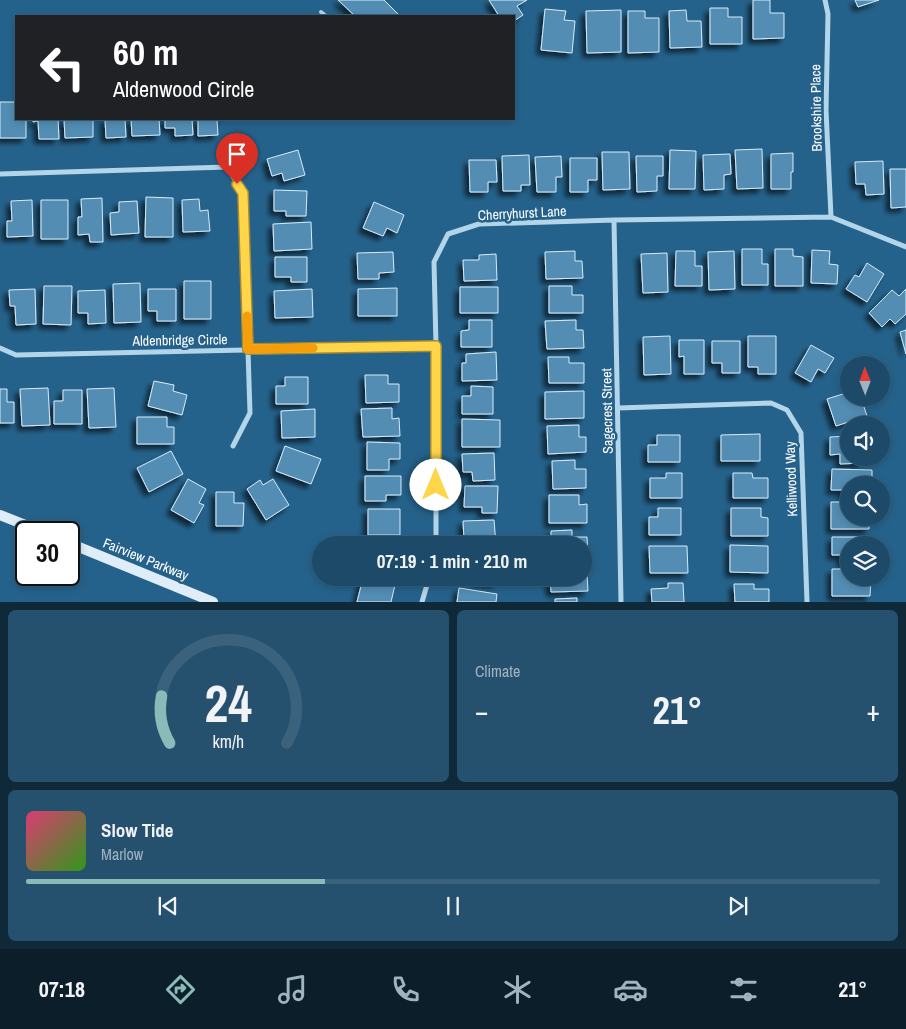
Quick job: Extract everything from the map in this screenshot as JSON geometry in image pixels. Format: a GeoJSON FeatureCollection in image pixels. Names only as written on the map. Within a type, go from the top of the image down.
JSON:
{"type":"FeatureCollection","features":[{"type":"Feature","properties":{"kind":"main road"},"geometry":{"type":"LineString","coordinates":[[0,515],[15,521]]}},
{"type":"Feature","properties":{"kind":"main road","name":"Fairview Parkway"},"geometry":{"type":"LineString","coordinates":[[80,548],[213,602]]}},
{"type":"Feature","properties":{"kind":"street","name":"Brookshire Place"},"geometry":{"type":"LineString","coordinates":[[825,0],[828,14],[826,110],[831,216]]}},
{"type":"Feature","properties":{"kind":"street","name":"Aldenbridge Circle"},"geometry":{"type":"LineString","coordinates":[[0,174],[227,167],[243,193],[248,349],[16,355],[0,348]]}},
{"type":"Feature","properties":{"kind":"street","name":"Cherryhurst Lane"},"geometry":{"type":"LineString","coordinates":[[436,536],[434,262],[448,234],[479,224],[831,216],[906,247]]}},
{"type":"Feature","properties":{"kind":"street","name":"Sagecrest Street"},"geometry":{"type":"LineString","coordinates":[[614,220],[621,602]]}},
{"type":"Feature","properties":{"kind":"street"},"geometry":{"type":"LineString","coordinates":[[233,446],[250,413],[248,349],[436,346]]}},
{"type":"Feature","properties":{"kind":"street","name":"Kelliwood Way"},"geometry":{"type":"LineString","coordinates":[[618,408],[771,403],[786,410],[801,433],[807,602]]}},
{"type":"Feature","properties":{"kind":"street"},"geometry":{"type":"LineString","coordinates":[[422,602],[427,586]]}},
{"type":"Feature","properties":{"kind":"lane"},"geometry":{"type":"LineString","coordinates":[[321,12],[325,15]]}},
{"type":"Feature","properties":{"kind":"building"},"geometry":{"type":"Polygon","coordinates":[[[338,0],[384,0],[399,15],[354,15],[338,0]]]}},
{"type":"Feature","properties":{"kind":"building"},"geometry":{"type":"Polygon","coordinates":[[[489,0],[527,0],[517,6],[523,15],[515,20],[515,15],[498,15],[489,0]]]}},
{"type":"Feature","properties":{"kind":"building"},"geometry":{"type":"Polygon","coordinates":[[[753,0],[770,0],[770,13],[784,13],[784,38],[753,39],[753,0]]]}},
{"type":"Feature","properties":{"kind":"building"},"geometry":{"type":"Polygon","coordinates":[[[855,0],[879,0],[858,7],[855,0]]]}},
{"type":"Feature","properties":{"kind":"building"},"geometry":{"type":"Polygon","coordinates":[[[710,8],[728,8],[728,17],[742,17],[742,44],[710,44],[710,8]]]}},
{"type":"Feature","properties":{"kind":"building"},"geometry":{"type":"Polygon","coordinates":[[[545,9],[566,11],[564,20],[575,21],[572,53],[541,50],[545,9]]]}},
{"type":"Feature","properties":{"kind":"building"},"geometry":{"type":"Polygon","coordinates":[[[621,10],[621,52],[587,53],[586,11],[621,10]]]}},
{"type":"Feature","properties":{"kind":"building"},"geometry":{"type":"Polygon","coordinates":[[[686,10],[687,21],[701,21],[702,47],[670,48],[669,11],[686,10]]]}},
{"type":"Feature","properties":{"kind":"building"},"geometry":{"type":"Polygon","coordinates":[[[628,11],[645,11],[645,18],[659,18],[659,52],[628,53],[628,11]]]}},
{"type":"Feature","properties":{"kind":"building"},"geometry":{"type":"Polygon","coordinates":[[[0,102],[15,102],[15,120],[26,120],[26,138],[0,138],[0,102]]]}},
{"type":"Feature","properties":{"kind":"building"},"geometry":{"type":"Polygon","coordinates":[[[33,120],[58,120],[59,139],[39,139],[38,121],[33,122],[33,120]]]}},
{"type":"Feature","properties":{"kind":"building"},"geometry":{"type":"Polygon","coordinates":[[[64,120],[93,120],[93,137],[65,138],[64,120]]]}},
{"type":"Feature","properties":{"kind":"building"},"geometry":{"type":"Polygon","coordinates":[[[105,120],[125,120],[126,137],[106,138],[105,120]]]}},
{"type":"Feature","properties":{"kind":"building"},"geometry":{"type":"Polygon","coordinates":[[[131,120],[159,120],[160,135],[132,136],[131,120]]]}},
{"type":"Feature","properties":{"kind":"building"},"geometry":{"type":"Polygon","coordinates":[[[165,120],[192,120],[193,135],[175,136],[175,128],[165,128],[165,120]]]}},
{"type":"Feature","properties":{"kind":"building"},"geometry":{"type":"Polygon","coordinates":[[[198,120],[217,120],[218,135],[198,136],[198,120]]]}},
{"type":"Feature","properties":{"kind":"building"},"geometry":{"type":"Polygon","coordinates":[[[762,149],[763,188],[737,189],[735,150],[762,149]]]}},
{"type":"Feature","properties":{"kind":"building"},"geometry":{"type":"Polygon","coordinates":[[[298,150],[305,175],[284,181],[282,173],[272,176],[267,159],[298,150]]]}},
{"type":"Feature","properties":{"kind":"building"},"geometry":{"type":"Polygon","coordinates":[[[670,150],[696,151],[695,189],[669,189],[670,150]]]}},
{"type":"Feature","properties":{"kind":"building"},"geometry":{"type":"Polygon","coordinates":[[[602,152],[629,152],[630,189],[603,190],[602,152]]]}},
{"type":"Feature","properties":{"kind":"building"},"geometry":{"type":"Polygon","coordinates":[[[793,153],[791,189],[771,189],[771,154],[793,153]]]}},
{"type":"Feature","properties":{"kind":"building"},"geometry":{"type":"Polygon","coordinates":[[[730,154],[731,174],[724,175],[724,189],[704,190],[703,155],[730,154]]]}},
{"type":"Feature","properties":{"kind":"building"},"geometry":{"type":"Polygon","coordinates":[[[529,155],[530,185],[521,185],[521,191],[503,191],[502,156],[529,155]]]}},
{"type":"Feature","properties":{"kind":"building"},"geometry":{"type":"Polygon","coordinates":[[[561,156],[562,177],[556,177],[556,192],[537,192],[535,157],[561,156]]]}},
{"type":"Feature","properties":{"kind":"building"},"geometry":{"type":"Polygon","coordinates":[[[636,156],[663,156],[663,176],[657,176],[657,191],[637,192],[636,156]]]}},
{"type":"Feature","properties":{"kind":"building"},"geometry":{"type":"Polygon","coordinates":[[[570,158],[597,158],[597,180],[588,180],[588,192],[570,192],[570,158]]]}},
{"type":"Feature","properties":{"kind":"building"},"geometry":{"type":"Polygon","coordinates":[[[469,160],[496,160],[497,182],[488,182],[488,192],[470,192],[469,160]]]}},
{"type":"Feature","properties":{"kind":"building"},"geometry":{"type":"Polygon","coordinates":[[[883,161],[884,194],[866,195],[865,184],[856,184],[855,162],[883,161]]]}},
{"type":"Feature","properties":{"kind":"building"},"geometry":{"type":"Polygon","coordinates":[[[890,169],[906,169],[906,207],[891,208],[890,169]]]}},
{"type":"Feature","properties":{"kind":"building"},"geometry":{"type":"Polygon","coordinates":[[[274,190],[307,191],[306,216],[286,216],[286,211],[274,211],[274,190]]]}},
{"type":"Feature","properties":{"kind":"building"},"geometry":{"type":"Polygon","coordinates":[[[146,197],[173,198],[173,237],[145,237],[146,197]]]}},
{"type":"Feature","properties":{"kind":"building"},"geometry":{"type":"Polygon","coordinates":[[[102,198],[103,242],[90,242],[89,234],[78,235],[78,217],[82,217],[81,199],[102,198]]]}},
{"type":"Feature","properties":{"kind":"building"},"geometry":{"type":"Polygon","coordinates":[[[199,199],[200,211],[208,210],[210,231],[183,232],[182,200],[199,199]]]}},
{"type":"Feature","properties":{"kind":"building"},"geometry":{"type":"Polygon","coordinates":[[[32,200],[33,236],[7,237],[7,221],[12,221],[11,201],[32,200]]]}},
{"type":"Feature","properties":{"kind":"building"},"geometry":{"type":"Polygon","coordinates":[[[41,200],[68,200],[68,239],[41,239],[41,200]]]}},
{"type":"Feature","properties":{"kind":"building"},"geometry":{"type":"Polygon","coordinates":[[[137,201],[139,233],[111,235],[110,213],[119,212],[119,202],[137,201]]]}},
{"type":"Feature","properties":{"kind":"building"},"geometry":{"type":"Polygon","coordinates":[[[374,202],[404,215],[397,233],[387,228],[383,236],[363,228],[374,202]]]}},
{"type":"Feature","properties":{"kind":"building"},"geometry":{"type":"Polygon","coordinates":[[[311,222],[312,249],[274,251],[273,224],[311,222]]]}},
{"type":"Feature","properties":{"kind":"building"},"geometry":{"type":"Polygon","coordinates":[[[742,249],[762,249],[762,264],[768,264],[768,285],[742,285],[742,249]]]}},
{"type":"Feature","properties":{"kind":"building"},"geometry":{"type":"Polygon","coordinates":[[[775,249],[793,249],[793,256],[803,257],[803,286],[775,286],[775,249]]]}},
{"type":"Feature","properties":{"kind":"building"},"geometry":{"type":"Polygon","coordinates":[[[812,250],[830,251],[829,264],[838,265],[837,284],[811,283],[812,250]]]}},
{"type":"Feature","properties":{"kind":"building"},"geometry":{"type":"Polygon","coordinates":[[[575,251],[575,261],[582,261],[583,278],[546,279],[545,252],[575,251]]]}},
{"type":"Feature","properties":{"kind":"building"},"geometry":{"type":"Polygon","coordinates":[[[676,251],[695,251],[695,266],[702,266],[702,286],[675,286],[676,251]]]}},
{"type":"Feature","properties":{"kind":"building"},"geometry":{"type":"Polygon","coordinates":[[[734,251],[735,289],[709,290],[708,252],[734,251]]]}},
{"type":"Feature","properties":{"kind":"building"},"geometry":{"type":"Polygon","coordinates":[[[393,252],[394,272],[379,273],[379,279],[358,279],[357,253],[393,252]]]}},
{"type":"Feature","properties":{"kind":"building"},"geometry":{"type":"Polygon","coordinates":[[[667,253],[668,292],[643,293],[641,254],[667,253]]]}},
{"type":"Feature","properties":{"kind":"building"},"geometry":{"type":"Polygon","coordinates":[[[496,254],[497,280],[464,281],[463,260],[479,260],[479,255],[496,254]]]}},
{"type":"Feature","properties":{"kind":"building"},"geometry":{"type":"Polygon","coordinates":[[[275,257],[307,257],[307,282],[291,282],[291,277],[275,277],[275,257]]]}},
{"type":"Feature","properties":{"kind":"building"},"geometry":{"type":"Polygon","coordinates":[[[867,263],[884,274],[867,302],[846,289],[855,275],[859,277],[867,263]]]}},
{"type":"Feature","properties":{"kind":"building"},"geometry":{"type":"Polygon","coordinates":[[[184,281],[211,281],[211,319],[184,319],[184,281]]]}},
{"type":"Feature","properties":{"kind":"building"},"geometry":{"type":"Polygon","coordinates":[[[140,283],[141,322],[114,323],[113,284],[140,283]]]}},
{"type":"Feature","properties":{"kind":"building"},"geometry":{"type":"Polygon","coordinates":[[[44,286],[72,286],[71,325],[43,324],[44,286]]]}},
{"type":"Feature","properties":{"kind":"building"},"geometry":{"type":"Polygon","coordinates":[[[549,286],[572,286],[572,295],[583,295],[583,313],[549,313],[549,286]]]}},
{"type":"Feature","properties":{"kind":"building"},"geometry":{"type":"Polygon","coordinates":[[[460,287],[498,287],[498,313],[460,313],[460,287]]]}},
{"type":"Feature","properties":{"kind":"building"},"geometry":{"type":"Polygon","coordinates":[[[397,288],[397,316],[358,316],[358,289],[397,288]]]}},
{"type":"Feature","properties":{"kind":"building"},"geometry":{"type":"Polygon","coordinates":[[[35,289],[36,324],[16,325],[15,306],[10,306],[9,290],[35,289]]]}},
{"type":"Feature","properties":{"kind":"building"},"geometry":{"type":"Polygon","coordinates":[[[148,289],[176,289],[176,321],[157,321],[157,311],[148,311],[148,289]]]}},
{"type":"Feature","properties":{"kind":"building"},"geometry":{"type":"Polygon","coordinates":[[[312,289],[313,317],[275,318],[274,291],[312,289]]]}},
{"type":"Feature","properties":{"kind":"building"},"geometry":{"type":"Polygon","coordinates":[[[906,289],[906,314],[895,324],[890,319],[882,327],[869,313],[892,290],[899,296],[906,289]]]}},
{"type":"Feature","properties":{"kind":"building"},"geometry":{"type":"Polygon","coordinates":[[[105,290],[106,323],[88,324],[88,313],[78,313],[78,291],[105,290]]]}},
{"type":"Feature","properties":{"kind":"building"},"geometry":{"type":"Polygon","coordinates":[[[469,320],[492,320],[492,347],[461,347],[461,331],[469,330],[469,320]]]}},
{"type":"Feature","properties":{"kind":"building"},"geometry":{"type":"Polygon","coordinates":[[[576,320],[576,330],[583,330],[584,348],[547,349],[545,321],[576,320]]]}},
{"type":"Feature","properties":{"kind":"building"},"geometry":{"type":"Polygon","coordinates":[[[906,330],[906,354],[900,332],[906,330]]]}},
{"type":"Feature","properties":{"kind":"building"},"geometry":{"type":"Polygon","coordinates":[[[670,336],[671,374],[644,375],[643,337],[670,336]]]}},
{"type":"Feature","properties":{"kind":"building"},"geometry":{"type":"Polygon","coordinates":[[[748,336],[776,336],[776,374],[758,374],[758,367],[748,367],[748,336]]]}},
{"type":"Feature","properties":{"kind":"building"},"geometry":{"type":"Polygon","coordinates":[[[679,340],[704,340],[704,374],[684,374],[684,356],[679,357],[679,340]]]}},
{"type":"Feature","properties":{"kind":"building"},"geometry":{"type":"Polygon","coordinates":[[[712,341],[740,341],[740,373],[722,373],[722,363],[712,363],[712,341]]]}},
{"type":"Feature","properties":{"kind":"building"},"geometry":{"type":"Polygon","coordinates":[[[811,345],[834,358],[825,373],[818,369],[811,382],[795,373],[811,345]]]}},
{"type":"Feature","properties":{"kind":"building"},"geometry":{"type":"Polygon","coordinates":[[[496,352],[497,380],[462,381],[462,363],[466,363],[466,354],[496,352]]]}},
{"type":"Feature","properties":{"kind":"building"},"geometry":{"type":"Polygon","coordinates":[[[548,357],[569,357],[569,363],[584,363],[584,383],[549,383],[548,357]]]}},
{"type":"Feature","properties":{"kind":"building"},"geometry":{"type":"Polygon","coordinates":[[[365,375],[388,375],[388,384],[399,384],[399,402],[366,403],[365,375]]]}},
{"type":"Feature","properties":{"kind":"building"},"geometry":{"type":"Polygon","coordinates":[[[285,377],[308,377],[308,404],[276,404],[276,386],[285,386],[285,377]]]}},
{"type":"Feature","properties":{"kind":"building"},"geometry":{"type":"Polygon","coordinates":[[[154,381],[174,385],[173,391],[187,395],[182,415],[148,406],[154,381]]]}},
{"type":"Feature","properties":{"kind":"building"},"geometry":{"type":"Polygon","coordinates":[[[471,386],[493,387],[493,414],[462,414],[462,396],[471,396],[471,386]]]}},
{"type":"Feature","properties":{"kind":"building"},"geometry":{"type":"Polygon","coordinates":[[[48,388],[50,425],[22,426],[20,389],[48,388]]]}},
{"type":"Feature","properties":{"kind":"building"},"geometry":{"type":"Polygon","coordinates":[[[114,388],[116,427],[89,428],[87,389],[114,388]]]}},
{"type":"Feature","properties":{"kind":"building"},"geometry":{"type":"Polygon","coordinates":[[[0,389],[7,389],[7,402],[14,402],[14,423],[0,423],[0,389]]]}},
{"type":"Feature","properties":{"kind":"building"},"geometry":{"type":"Polygon","coordinates":[[[63,390],[82,390],[82,424],[54,424],[54,401],[63,401],[63,390]]]}},
{"type":"Feature","properties":{"kind":"building"},"geometry":{"type":"Polygon","coordinates":[[[584,391],[584,418],[545,419],[545,392],[584,391]]]}},
{"type":"Feature","properties":{"kind":"building"},"geometry":{"type":"Polygon","coordinates":[[[840,395],[840,406],[864,406],[867,416],[840,416],[840,425],[836,426],[827,399],[840,395]]]}},
{"type":"Feature","properties":{"kind":"building"},"geometry":{"type":"Polygon","coordinates":[[[392,408],[392,419],[399,418],[400,436],[363,437],[361,409],[392,408]]]}},
{"type":"Feature","properties":{"kind":"building"},"geometry":{"type":"Polygon","coordinates":[[[315,409],[315,437],[282,438],[281,411],[315,409]]]}},
{"type":"Feature","properties":{"kind":"building"},"geometry":{"type":"Polygon","coordinates":[[[137,417],[167,417],[167,427],[174,427],[174,444],[137,444],[137,417]]]}},
{"type":"Feature","properties":{"kind":"building"},"geometry":{"type":"Polygon","coordinates":[[[462,419],[500,420],[500,447],[462,447],[462,419]]]}},
{"type":"Feature","properties":{"kind":"building"},"geometry":{"type":"Polygon","coordinates":[[[579,425],[579,437],[586,437],[586,452],[548,454],[547,426],[579,425]]]}},
{"type":"Feature","properties":{"kind":"building"},"geometry":{"type":"Polygon","coordinates":[[[760,434],[760,461],[721,461],[721,435],[760,434]]]}},
{"type":"Feature","properties":{"kind":"building"},"geometry":{"type":"Polygon","coordinates":[[[657,435],[680,435],[680,462],[648,462],[648,445],[657,445],[657,435]]]}},
{"type":"Feature","properties":{"kind":"building"},"geometry":{"type":"Polygon","coordinates":[[[840,436],[840,454],[830,455],[830,437],[840,436]]]}},
{"type":"Feature","properties":{"kind":"building"},"geometry":{"type":"Polygon","coordinates":[[[367,442],[400,443],[400,459],[389,459],[389,470],[367,470],[367,442]]]}},
{"type":"Feature","properties":{"kind":"building"},"geometry":{"type":"Polygon","coordinates":[[[285,446],[321,459],[311,484],[276,471],[285,446]]]}},
{"type":"Feature","properties":{"kind":"building"},"geometry":{"type":"Polygon","coordinates":[[[171,451],[183,474],[149,492],[137,468],[171,451]]]}},
{"type":"Feature","properties":{"kind":"building"},"geometry":{"type":"Polygon","coordinates":[[[494,453],[495,480],[473,481],[472,472],[463,472],[462,454],[494,453]]]}},
{"type":"Feature","properties":{"kind":"building"},"geometry":{"type":"Polygon","coordinates":[[[575,460],[575,469],[586,469],[586,488],[553,489],[552,461],[575,460]]]}},
{"type":"Feature","properties":{"kind":"building"},"geometry":{"type":"Polygon","coordinates":[[[832,469],[872,470],[872,476],[840,476],[840,490],[831,490],[832,469]]]}},
{"type":"Feature","properties":{"kind":"building"},"geometry":{"type":"Polygon","coordinates":[[[666,473],[682,473],[682,498],[650,498],[650,478],[666,478],[666,473]]]}},
{"type":"Feature","properties":{"kind":"building"},"geometry":{"type":"Polygon","coordinates":[[[733,473],[752,473],[753,478],[768,478],[768,498],[733,498],[733,473]]]}},
{"type":"Feature","properties":{"kind":"building"},"geometry":{"type":"Polygon","coordinates":[[[365,476],[401,476],[401,495],[386,495],[386,501],[365,501],[365,476]]]}},
{"type":"Feature","properties":{"kind":"building"},"geometry":{"type":"Polygon","coordinates":[[[188,479],[206,489],[199,503],[204,505],[194,523],[171,510],[188,479]]]}},
{"type":"Feature","properties":{"kind":"building"},"geometry":{"type":"Polygon","coordinates":[[[273,479],[289,505],[266,520],[247,489],[260,480],[263,485],[273,479]]]}},
{"type":"Feature","properties":{"kind":"building"},"geometry":{"type":"Polygon","coordinates":[[[465,486],[498,486],[497,513],[482,513],[482,507],[464,507],[465,486]]]}},
{"type":"Feature","properties":{"kind":"building"},"geometry":{"type":"Polygon","coordinates":[[[216,492],[234,492],[234,503],[244,503],[243,526],[216,526],[216,492]]]}},
{"type":"Feature","properties":{"kind":"building"},"geometry":{"type":"Polygon","coordinates":[[[549,495],[579,495],[579,505],[587,504],[587,523],[549,523],[549,495]]]}},
{"type":"Feature","properties":{"kind":"building"},"geometry":{"type":"Polygon","coordinates":[[[831,502],[840,502],[840,526],[869,526],[869,529],[831,529],[831,502]]]}},
{"type":"Feature","properties":{"kind":"building"},"geometry":{"type":"Polygon","coordinates":[[[658,508],[681,508],[681,535],[649,535],[649,517],[658,517],[658,508]]]}},
{"type":"Feature","properties":{"kind":"building"},"geometry":{"type":"Polygon","coordinates":[[[731,508],[761,508],[761,517],[768,518],[768,536],[731,536],[731,508]]]}},
{"type":"Feature","properties":{"kind":"building"},"geometry":{"type":"Polygon","coordinates":[[[368,509],[400,509],[400,535],[368,535],[368,509]]]}},
{"type":"Feature","properties":{"kind":"building"},"geometry":{"type":"Polygon","coordinates":[[[494,520],[495,536],[464,536],[463,521],[494,520]]]}},
{"type":"Feature","properties":{"kind":"building"},"geometry":{"type":"Polygon","coordinates":[[[572,530],[572,536],[551,536],[551,531],[572,530]]]}},
{"type":"Feature","properties":{"kind":"building"},"geometry":{"type":"Polygon","coordinates":[[[832,537],[840,537],[840,555],[832,555],[832,537]]]}},
{"type":"Feature","properties":{"kind":"building"},"geometry":{"type":"Polygon","coordinates":[[[730,545],[768,546],[768,573],[730,572],[730,545]]]}},
{"type":"Feature","properties":{"kind":"building"},"geometry":{"type":"Polygon","coordinates":[[[649,546],[687,546],[688,573],[650,573],[649,546]]]}},
{"type":"Feature","properties":{"kind":"building"},"geometry":{"type":"Polygon","coordinates":[[[832,569],[840,569],[840,586],[871,586],[870,596],[832,596],[832,569]]]}},
{"type":"Feature","properties":{"kind":"building"},"geometry":{"type":"Polygon","coordinates":[[[668,583],[683,583],[684,602],[652,602],[651,589],[668,588],[668,583]]]}},
{"type":"Feature","properties":{"kind":"building"},"geometry":{"type":"Polygon","coordinates":[[[734,584],[754,584],[754,589],[769,589],[769,602],[735,602],[734,584]]]}},
{"type":"Feature","properties":{"kind":"building"},"geometry":{"type":"Polygon","coordinates":[[[361,586],[395,586],[391,602],[357,602],[361,586]]]}},
{"type":"Feature","properties":{"kind":"building"},"geometry":{"type":"Polygon","coordinates":[[[551,586],[588,586],[588,591],[551,592],[551,586]]]}},
{"type":"Feature","properties":{"kind":"building"},"geometry":{"type":"Polygon","coordinates":[[[459,588],[497,594],[496,602],[457,602],[459,588]]]}},
{"type":"Feature","properties":{"kind":"building"},"geometry":{"type":"Polygon","coordinates":[[[577,598],[577,602],[555,602],[555,599],[577,598]]]}},
{"type":"Feature","properties":{"kind":"slow traffic"},"geometry":{"type":"LineString","coordinates":[[247,316],[248,349],[313,348]]}},
{"type":"Feature","properties":{"kind":"route"},"geometry":{"type":"LineString","coordinates":[[237,184],[243,193],[248,349],[436,346],[436,485]]}}]}
